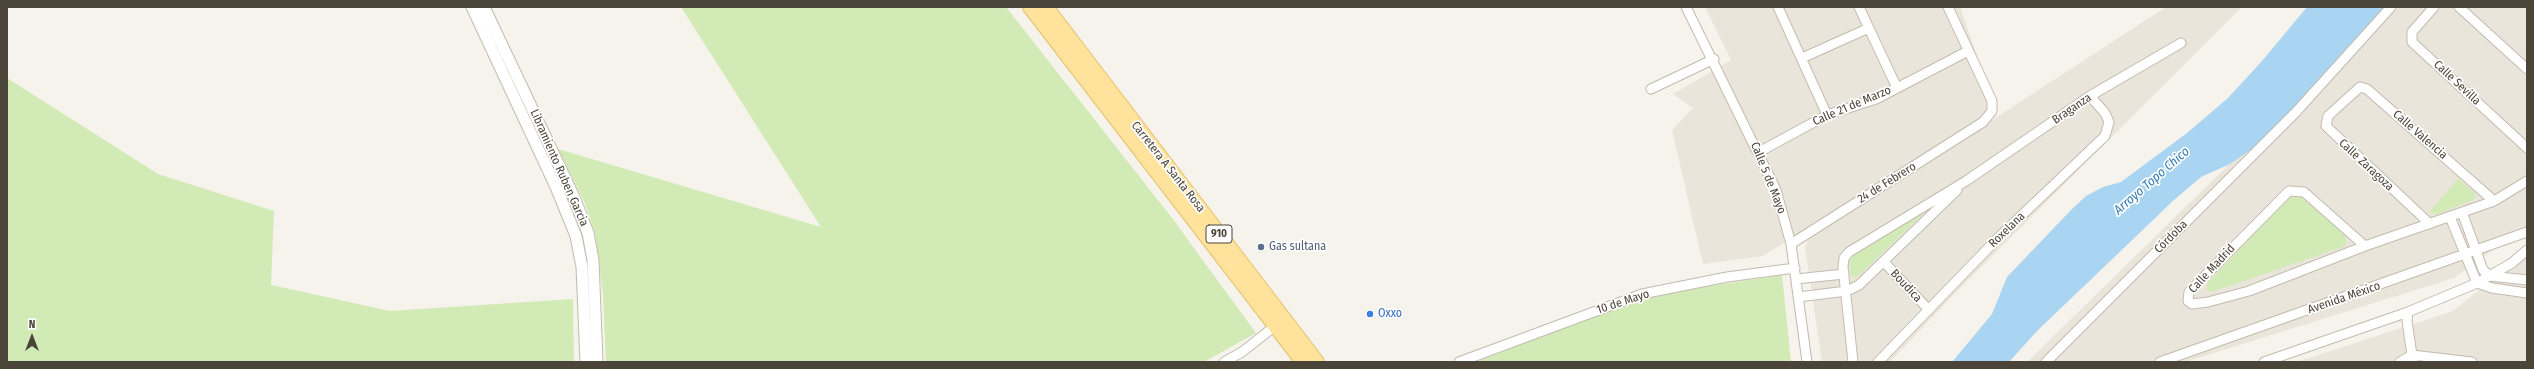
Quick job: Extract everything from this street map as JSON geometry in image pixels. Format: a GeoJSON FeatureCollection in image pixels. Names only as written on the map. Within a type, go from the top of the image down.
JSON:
{"type":"FeatureCollection","features":[{"type":"Feature","properties":{"kind":"main road","name":"910"},"geometry":{"type":"LineString","coordinates":[[1030,7],[1116,108]]}},
{"type":"Feature","properties":{"kind":"main road","name":"910"},"geometry":{"type":"LineString","coordinates":[[1046,7],[1116,108]]}},
{"type":"Feature","properties":{"kind":"main road","name":"Carretera A Santa Rosa"},"geometry":{"type":"LineString","coordinates":[[1116,108],[1275,326],[1303,362]]}},
{"type":"Feature","properties":{"kind":"main road","name":"Carretera A Santa Rosa"},"geometry":{"type":"LineString","coordinates":[[1116,108],[1317,362]]}},
{"type":"Feature","properties":{"kind":"street","name":"Libramiento Ruben Garcia"},"geometry":{"type":"LineString","coordinates":[[472,7],[556,187],[576,236],[582,267],[586,362]]}},
{"type":"Feature","properties":{"kind":"street","name":"Libramiento Ruben Garcia"},"geometry":{"type":"LineString","coordinates":[[484,7],[574,197],[586,226],[592,260],[597,362]]}},
{"type":"Feature","properties":{"kind":"street","name":"Calle 5 de Mayo"},"geometry":{"type":"LineString","coordinates":[[1686,7],[1714,59],[1776,190],[1791,244],[1807,362]]}},
{"type":"Feature","properties":{"kind":"street"},"geometry":{"type":"LineString","coordinates":[[1778,7],[1827,115]]}},
{"type":"Feature","properties":{"kind":"street"},"geometry":{"type":"LineString","coordinates":[[1859,7],[1896,88]]}},
{"type":"Feature","properties":{"kind":"street"},"geometry":{"type":"LineString","coordinates":[[1948,7],[1968,51]]}},
{"type":"Feature","properties":{"kind":"street","name":"Córdoba"},"geometry":{"type":"LineString","coordinates":[[2046,362],[2296,112],[2391,7]]}},
{"type":"Feature","properties":{"kind":"street","name":"Calle Sevilla"},"geometry":{"type":"LineString","coordinates":[[2434,7],[2412,32],[2412,42],[2527,148]]}},
{"type":"Feature","properties":{"kind":"street"},"geometry":{"type":"LineString","coordinates":[[2460,7],[2527,70]]}},
{"type":"Feature","properties":{"kind":"street"},"geometry":{"type":"LineString","coordinates":[[1802,58],[1869,28]]}},
{"type":"Feature","properties":{"kind":"street","name":"Braganza"},"geometry":{"type":"LineString","coordinates":[[1844,274],[1843,262],[1847,254],[1966,180],[2090,96],[2181,43]]}},
{"type":"Feature","properties":{"kind":"street","name":"Calle 21 de Marzo"},"geometry":{"type":"LineString","coordinates":[[1759,152],[1827,115],[1870,101],[1968,51]]}},
{"type":"Feature","properties":{"kind":"street","name":"24 de Febrero"},"geometry":{"type":"LineString","coordinates":[[1791,244],[1983,122],[1992,111],[1992,101],[1968,51]]}},
{"type":"Feature","properties":{"kind":"street"},"geometry":{"type":"LineString","coordinates":[[1651,89],[1714,59]]}},
{"type":"Feature","properties":{"kind":"street","name":"Calle Valencia"},"geometry":{"type":"LineString","coordinates":[[2343,101],[2360,87],[2368,89],[2494,201]]}},
{"type":"Feature","properties":{"kind":"street","name":"Roxelana"},"geometry":{"type":"LineString","coordinates":[[1878,362],[2000,237],[2105,136],[2109,122],[2105,113],[2090,96]]}},
{"type":"Feature","properties":{"kind":"street","name":"Calle Zaragoza"},"geometry":{"type":"LineString","coordinates":[[2343,101],[2328,116],[2326,126],[2328,130],[2430,224]]}},
{"type":"Feature","properties":{"kind":"street","name":"Braganza"},"geometry":{"type":"LineString","coordinates":[[1847,291],[1859,285],[1884,262],[1966,180]]}},
{"type":"Feature","properties":{"kind":"street","name":"Calle Madrid"},"geometry":{"type":"LineString","coordinates":[[2365,246],[2304,192],[2289,190],[2189,292],[2188,301],[2192,304],[2208,302],[2249,291],[2365,246],[2494,201],[2527,182]]}},
{"type":"Feature","properties":{"kind":"street"},"geometry":{"type":"LineString","coordinates":[[2462,212],[2483,270],[2490,276],[2527,280]]}},
{"type":"Feature","properties":{"kind":"street"},"geometry":{"type":"LineString","coordinates":[[2450,217],[2464,255],[2477,283],[2492,288],[2527,292]]}},
{"type":"Feature","properties":{"kind":"street","name":"Avenida México"},"geometry":{"type":"LineString","coordinates":[[2160,362],[2527,232]]}},
{"type":"Feature","properties":{"kind":"street"},"geometry":{"type":"LineString","coordinates":[[2264,362],[2408,312],[2477,283],[2512,263],[2527,250]]}},
{"type":"Feature","properties":{"kind":"street","name":"Boudica"},"geometry":{"type":"LineString","coordinates":[[1884,262],[1929,310]]}},
{"type":"Feature","properties":{"kind":"street","name":"10 de Mayo"},"geometry":{"type":"LineString","coordinates":[[1459,362],[1642,294],[1727,277],[1795,268]]}},
{"type":"Feature","properties":{"kind":"street"},"geometry":{"type":"LineString","coordinates":[[1796,279],[1844,274],[1847,291],[1853,362]]}},
{"type":"Feature","properties":{"kind":"street"},"geometry":{"type":"LineString","coordinates":[[1798,297],[1847,291]]}},
{"type":"Feature","properties":{"kind":"street"},"geometry":{"type":"LineString","coordinates":[[2408,312],[2407,321],[2412,359]]}},
{"type":"Feature","properties":{"kind":"street"},"geometry":{"type":"LineString","coordinates":[[1224,362],[1242,352],[1275,326]]}},
{"type":"Feature","properties":{"kind":"street"},"geometry":{"type":"LineString","coordinates":[[2400,362],[2412,359],[2472,362]]}},
{"type":"Feature","properties":{"kind":"shaded area"},"geometry":{"type":"Polygon","coordinates":[[[1705,7],[1960,7],[1996,111],[1763,256],[1703,264],[1672,130],[1693,108],[1673,94],[1731,60],[1705,7]]]}},
{"type":"Feature","properties":{"kind":"shaded area"},"geometry":{"type":"Polygon","coordinates":[[[2166,7],[2242,7],[1961,287],[1890,362],[1822,362],[1805,247],[1809,239],[2166,7]]]}},
{"type":"Feature","properties":{"kind":"shaded area"},"geometry":{"type":"Polygon","coordinates":[[[2390,7],[2527,7],[2527,226],[2454,278],[2185,362],[2027,362],[2390,7]]]}},
{"type":"Feature","properties":{"kind":"shaded area"},"geometry":{"type":"Polygon","coordinates":[[[2527,251],[2527,362],[2297,362],[2453,311],[2527,251]]]}},
{"type":"Feature","properties":{"kind":"green space"},"geometry":{"type":"Polygon","coordinates":[[[681,7],[1006,7],[1172,218],[1256,333],[1204,362],[606,362],[603,295],[595,233],[584,201],[558,149],[821,227],[681,7]]]}},
{"type":"Feature","properties":{"kind":"green space"},"geometry":{"type":"Polygon","coordinates":[[[7,78],[158,174],[274,211],[271,285],[390,311],[573,299],[574,362],[7,362],[7,78]]]}},
{"type":"Feature","properties":{"kind":"green space"},"geometry":{"type":"Polygon","coordinates":[[[2458,179],[2475,193],[2475,199],[2438,214],[2429,212],[2458,179]]]}},
{"type":"Feature","properties":{"kind":"green space"},"geometry":{"type":"Polygon","coordinates":[[[2298,194],[2344,234],[2347,241],[2345,246],[2212,292],[2208,291],[2206,285],[2289,195],[2298,194]]]}},
{"type":"Feature","properties":{"kind":"green space"},"geometry":{"type":"Polygon","coordinates":[[[1924,213],[1856,278],[1851,276],[1849,260],[1856,253],[1924,213]]]}},
{"type":"Feature","properties":{"kind":"green space"},"geometry":{"type":"Polygon","coordinates":[[[1782,275],[1791,362],[1476,362],[1651,295],[1782,275]]]}},
{"type":"Feature","properties":{"kind":"water","name":"Arroyo Topo Chico"},"geometry":{"type":"Polygon","coordinates":[[[2307,7],[2391,7],[2259,144],[2230,164],[2201,177],[2174,200],[2037,331],[2009,362],[1952,362],[1992,314],[2007,277],[2071,210],[2086,196],[2103,187],[2121,182],[2187,133],[2228,98],[2262,61],[2307,7]]]}},
{"type":"Feature","properties":{"kind":"place","name":"Gas sultana"},"geometry":{"type":"Point","coordinates":[1261,247]}},
{"type":"Feature","properties":{"kind":"place","name":"Oxxo"},"geometry":{"type":"Point","coordinates":[1370,314]}}]}
